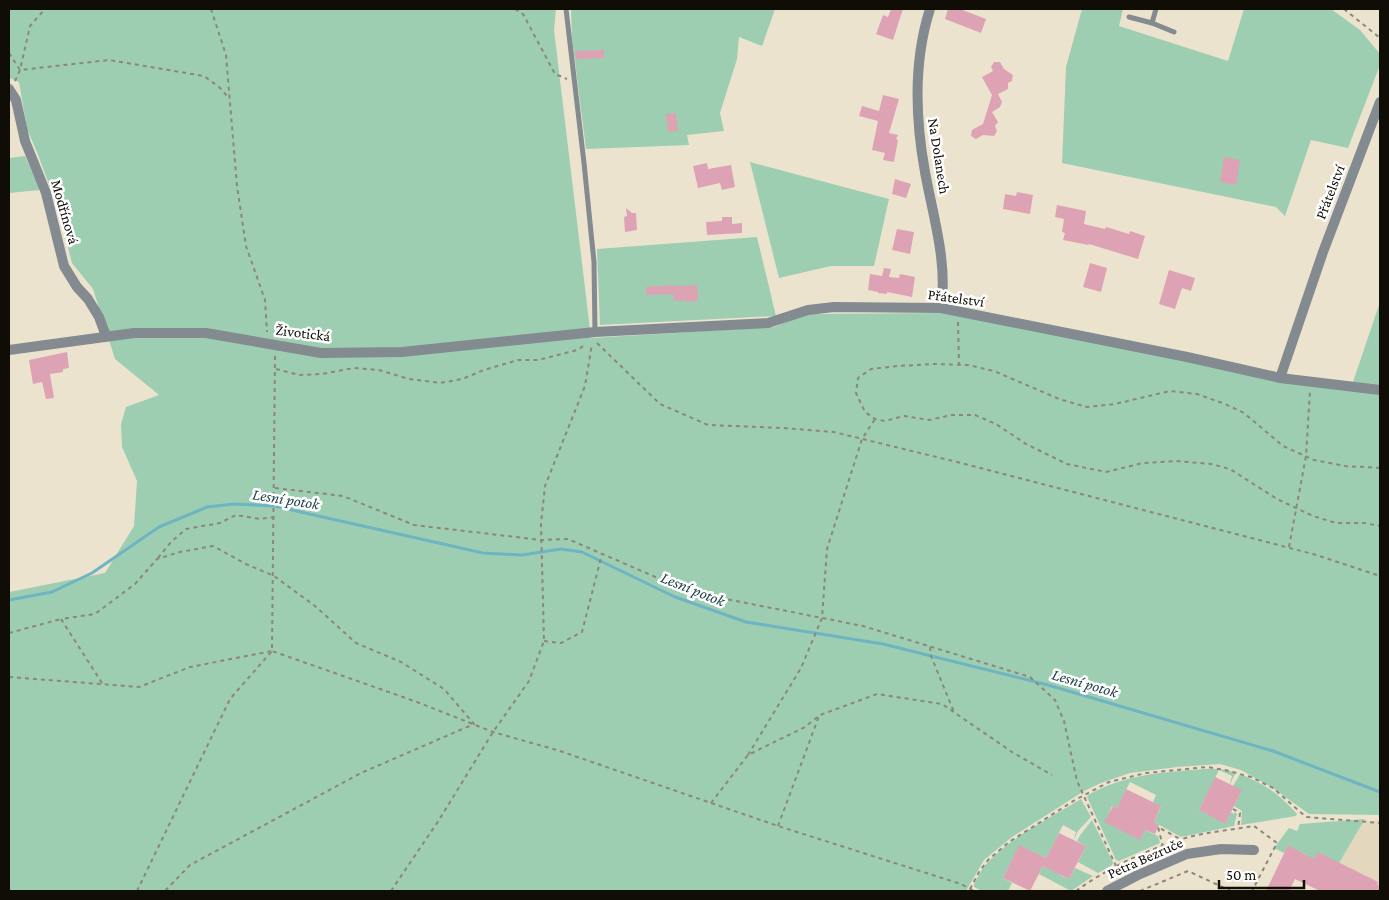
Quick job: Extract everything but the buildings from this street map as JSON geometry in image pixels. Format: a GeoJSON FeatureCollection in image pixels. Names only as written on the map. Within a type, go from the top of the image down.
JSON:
{"type":"FeatureCollection","features":[{"type":"Feature","properties":{"kind":"street","name":"Na Dolanech"},"geometry":{"type":"LineString","coordinates":[[930,9],[924,28],[918,62],[916,98],[918,129],[937,232],[944,292],[941,308]]}},
{"type":"Feature","properties":{"kind":"street","name":"Modřínová"},"geometry":{"type":"LineString","coordinates":[[10,90],[16,100],[25,141],[46,193],[64,266],[99,317],[106,336]]}},
{"type":"Feature","properties":{"kind":"street","name":"Přátelství"},"geometry":{"type":"LineString","coordinates":[[1280,378],[1323,252],[1380,102]]}},
{"type":"Feature","properties":{"kind":"street","name":"Přátelství"},"geometry":{"type":"LineString","coordinates":[[594,336],[768,322],[808,310],[834,307],[941,308],[1187,357],[1280,378],[1380,390]]}},
{"type":"Feature","properties":{"kind":"street","name":"Životická"},"geometry":{"type":"LineString","coordinates":[[9,350],[134,333],[206,333],[321,353],[402,352],[594,336]]}},
{"type":"Feature","properties":{"kind":"street","name":"Petra Bezruče"},"geometry":{"type":"LineString","coordinates":[[1107,891],[1186,854],[1221,849],[1254,850]]}},
{"type":"Feature","properties":{"kind":"lane"},"geometry":{"type":"LineString","coordinates":[[566,9],[594,262],[594,336]]}},
{"type":"Feature","properties":{"kind":"lane"},"geometry":{"type":"LineString","coordinates":[[1152,23],[1156,9]]}},
{"type":"Feature","properties":{"kind":"lane"},"geometry":{"type":"LineString","coordinates":[[1130,17],[1174,32]]}},
{"type":"Feature","properties":{"kind":"path"},"geometry":{"type":"LineString","coordinates":[[10,90],[20,70],[30,26],[45,9]]}},
{"type":"Feature","properties":{"kind":"path"},"geometry":{"type":"LineString","coordinates":[[137,891],[230,699],[272,651],[276,369],[266,300],[246,246],[237,186],[226,56],[211,9]]}},
{"type":"Feature","properties":{"kind":"path"},"geometry":{"type":"LineString","coordinates":[[515,9],[522,14],[555,74],[574,81]]}},
{"type":"Feature","properties":{"kind":"path"},"geometry":{"type":"LineString","coordinates":[[1344,9],[1380,38]]}},
{"type":"Feature","properties":{"kind":"path"},"geometry":{"type":"LineString","coordinates":[[9,53],[20,70]]}},
{"type":"Feature","properties":{"kind":"path"},"geometry":{"type":"LineString","coordinates":[[20,70],[109,60],[204,76],[230,98]]}},
{"type":"Feature","properties":{"kind":"path"},"geometry":{"type":"LineString","coordinates":[[958,312],[959,365]]}},
{"type":"Feature","properties":{"kind":"path"},"geometry":{"type":"LineString","coordinates":[[276,369],[299,375],[322,374],[354,368],[379,370],[409,379],[440,383],[462,379],[518,360],[538,360],[577,350],[594,336]]}},
{"type":"Feature","properties":{"kind":"path"},"geometry":{"type":"LineString","coordinates":[[594,336],[660,404],[708,424],[834,432],[1329,558],[1380,576]]}},
{"type":"Feature","properties":{"kind":"path"},"geometry":{"type":"LineString","coordinates":[[391,891],[439,820],[493,732],[529,681],[544,641],[541,524],[545,486],[585,386],[594,336]]}},
{"type":"Feature","properties":{"kind":"path"},"geometry":{"type":"LineString","coordinates":[[1380,468],[1345,466],[1306,456],[1284,446],[1244,413],[1197,394],[1170,391],[1115,404],[1087,407],[1059,399],[994,371],[968,365],[935,364],[871,369],[858,378],[856,393],[865,412],[875,419],[885,421],[904,416],[929,420],[952,415],[975,415],[996,424],[1026,444],[1067,464],[1106,472],[1151,463],[1176,461],[1211,464],[1230,469],[1277,499],[1313,516],[1336,523],[1364,523],[1380,526]]}},
{"type":"Feature","properties":{"kind":"path"},"geometry":{"type":"LineString","coordinates":[[1289,548],[1306,456],[1311,381]]}},
{"type":"Feature","properties":{"kind":"path"},"geometry":{"type":"LineString","coordinates":[[711,803],[748,755],[801,668],[822,618],[827,549],[862,439],[875,419]]}},
{"type":"Feature","properties":{"kind":"path"},"geometry":{"type":"LineString","coordinates":[[275,488],[342,496],[414,525],[541,540],[568,539],[690,592],[863,626],[1030,677],[1055,700],[1064,721],[1077,781],[1116,866]]}},
{"type":"Feature","properties":{"kind":"path"},"geometry":{"type":"LineString","coordinates":[[9,633],[61,619],[95,614],[135,584],[171,542],[186,529],[220,522],[236,515],[260,519],[275,516]]}},
{"type":"Feature","properties":{"kind":"path"},"geometry":{"type":"LineString","coordinates":[[157,559],[180,552],[213,546],[246,564],[274,576],[315,606],[356,643],[402,662],[444,689],[474,724]]}},
{"type":"Feature","properties":{"kind":"path"},"geometry":{"type":"LineString","coordinates":[[544,641],[561,643],[582,632],[602,554]]}},
{"type":"Feature","properties":{"kind":"path"},"geometry":{"type":"LineString","coordinates":[[61,619],[102,683]]}},
{"type":"Feature","properties":{"kind":"path"},"geometry":{"type":"LineString","coordinates":[[930,647],[931,656],[954,712]]}},
{"type":"Feature","properties":{"kind":"path"},"geometry":{"type":"LineString","coordinates":[[9,677],[140,687],[190,666],[272,651],[417,702],[493,732],[557,750],[778,826],[961,884],[974,891]]}},
{"type":"Feature","properties":{"kind":"path"},"geometry":{"type":"LineString","coordinates":[[748,755],[805,727],[820,715],[877,694],[942,704],[1004,747],[1052,775]]}},
{"type":"Feature","properties":{"kind":"path"},"geometry":{"type":"LineString","coordinates":[[778,826],[820,715]]}},
{"type":"Feature","properties":{"kind":"path"},"geometry":{"type":"LineString","coordinates":[[165,891],[190,865],[265,824],[361,773],[474,724]]}},
{"type":"Feature","properties":{"kind":"path"},"geometry":{"type":"LineString","coordinates":[[970,889],[988,860],[1009,842],[1109,782],[1128,777],[1207,767],[1250,776],[1273,788],[1306,817],[1380,823]]}},
{"type":"Feature","properties":{"kind":"path"},"geometry":{"type":"LineString","coordinates":[[1233,809],[1240,813],[1238,829]]}},
{"type":"Feature","properties":{"kind":"path"},"geometry":{"type":"LineString","coordinates":[[1163,847],[1158,827],[1181,839]]}},
{"type":"Feature","properties":{"kind":"path"},"geometry":{"type":"LineString","coordinates":[[1140,891],[1188,871],[1231,891]]}},
{"type":"Feature","properties":{"kind":"shaded area"},"geometry":{"type":"Polygon","coordinates":[[[1365,819],[1369,822],[1380,820],[1380,886],[1339,863],[1365,819]]]}},
{"type":"Feature","properties":{"kind":"green space"},"geometry":{"type":"Polygon","coordinates":[[[9,9],[556,9],[554,30],[591,338],[774,327],[806,314],[947,313],[1187,360],[1380,390],[1380,815],[1309,814],[1273,788],[1241,770],[1220,764],[1130,773],[1084,791],[1012,837],[984,860],[966,891],[9,891],[9,592],[105,573],[134,526],[137,481],[122,447],[121,424],[126,407],[159,395],[115,359],[93,289],[72,263],[58,209],[27,129],[19,82],[9,78],[9,9]]]}},
{"type":"Feature","properties":{"kind":"green space"},"geometry":{"type":"Polygon","coordinates":[[[571,9],[775,9],[762,46],[739,37],[737,59],[720,113],[724,131],[687,135],[689,145],[586,149],[572,38],[571,9]]]}},
{"type":"Feature","properties":{"kind":"green space"},"geometry":{"type":"Polygon","coordinates":[[[1082,9],[1123,9],[1119,26],[1228,61],[1244,9],[1331,9],[1360,30],[1380,54],[1380,65],[1348,148],[1311,140],[1285,216],[1276,207],[1062,163],[1066,67],[1082,9]]]}},
{"type":"Feature","properties":{"kind":"green space"},"geometry":{"type":"Polygon","coordinates":[[[25,156],[40,190],[9,193],[9,158],[25,156]]]}},
{"type":"Feature","properties":{"kind":"green space"},"geometry":{"type":"Polygon","coordinates":[[[750,162],[889,199],[874,266],[831,266],[779,278],[750,162]]]}},
{"type":"Feature","properties":{"kind":"green space"},"geometry":{"type":"Polygon","coordinates":[[[757,237],[776,316],[600,325],[597,249],[757,237]]]}},
{"type":"Feature","properties":{"kind":"green space"},"geometry":{"type":"Polygon","coordinates":[[[1380,302],[1380,386],[1353,382],[1380,302]]]}},
{"type":"Feature","properties":{"kind":"green space"},"geometry":{"type":"Polygon","coordinates":[[[1220,769],[1234,772],[1235,774],[1229,786],[1232,776],[1219,770],[1199,810],[1225,823],[1231,812],[1234,814],[1235,812],[1237,814],[1234,826],[1181,837],[1154,822],[1161,807],[1153,802],[1156,795],[1130,782],[1117,808],[1112,806],[1105,822],[1145,830],[1158,836],[1160,843],[1119,861],[1116,860],[1087,797],[1088,795],[1116,782],[1131,778],[1160,773],[1220,769]]]}},
{"type":"Feature","properties":{"kind":"green space"},"geometry":{"type":"Polygon","coordinates":[[[1240,774],[1278,795],[1297,814],[1296,816],[1241,825],[1242,811],[1234,806],[1241,792],[1233,786],[1240,774]]]}},
{"type":"Feature","properties":{"kind":"green space"},"geometry":{"type":"Polygon","coordinates":[[[1081,799],[1091,817],[1078,831],[1073,841],[1076,832],[1063,825],[1046,858],[1019,846],[1003,878],[1012,883],[1008,891],[982,891],[974,887],[984,867],[998,852],[1033,827],[1081,799]]]}},
{"type":"Feature","properties":{"kind":"green space"},"geometry":{"type":"Polygon","coordinates":[[[1365,819],[1339,863],[1312,863],[1307,855],[1289,846],[1284,853],[1274,848],[1289,828],[1297,831],[1300,824],[1365,819]]]}},
{"type":"Feature","properties":{"kind":"green space"},"geometry":{"type":"Polygon","coordinates":[[[1092,820],[1113,862],[1112,865],[1098,873],[1078,862],[1086,846],[1077,841],[1092,820]]]}},
{"type":"Feature","properties":{"kind":"green space"},"geometry":{"type":"Polygon","coordinates":[[[1043,866],[1061,873],[1060,875],[1069,879],[1075,868],[1093,876],[1071,891],[1039,874],[1043,866]]]}},
{"type":"Feature","properties":{"kind":"waterway","name":"Lesní potok"},"geometry":{"type":"LineString","coordinates":[[9,600],[52,592],[92,573],[159,527],[207,507],[234,504],[274,506],[483,553],[522,555],[561,549],[582,552],[675,597],[746,622],[883,644],[1048,685],[1273,751],[1380,792]]}}]}
